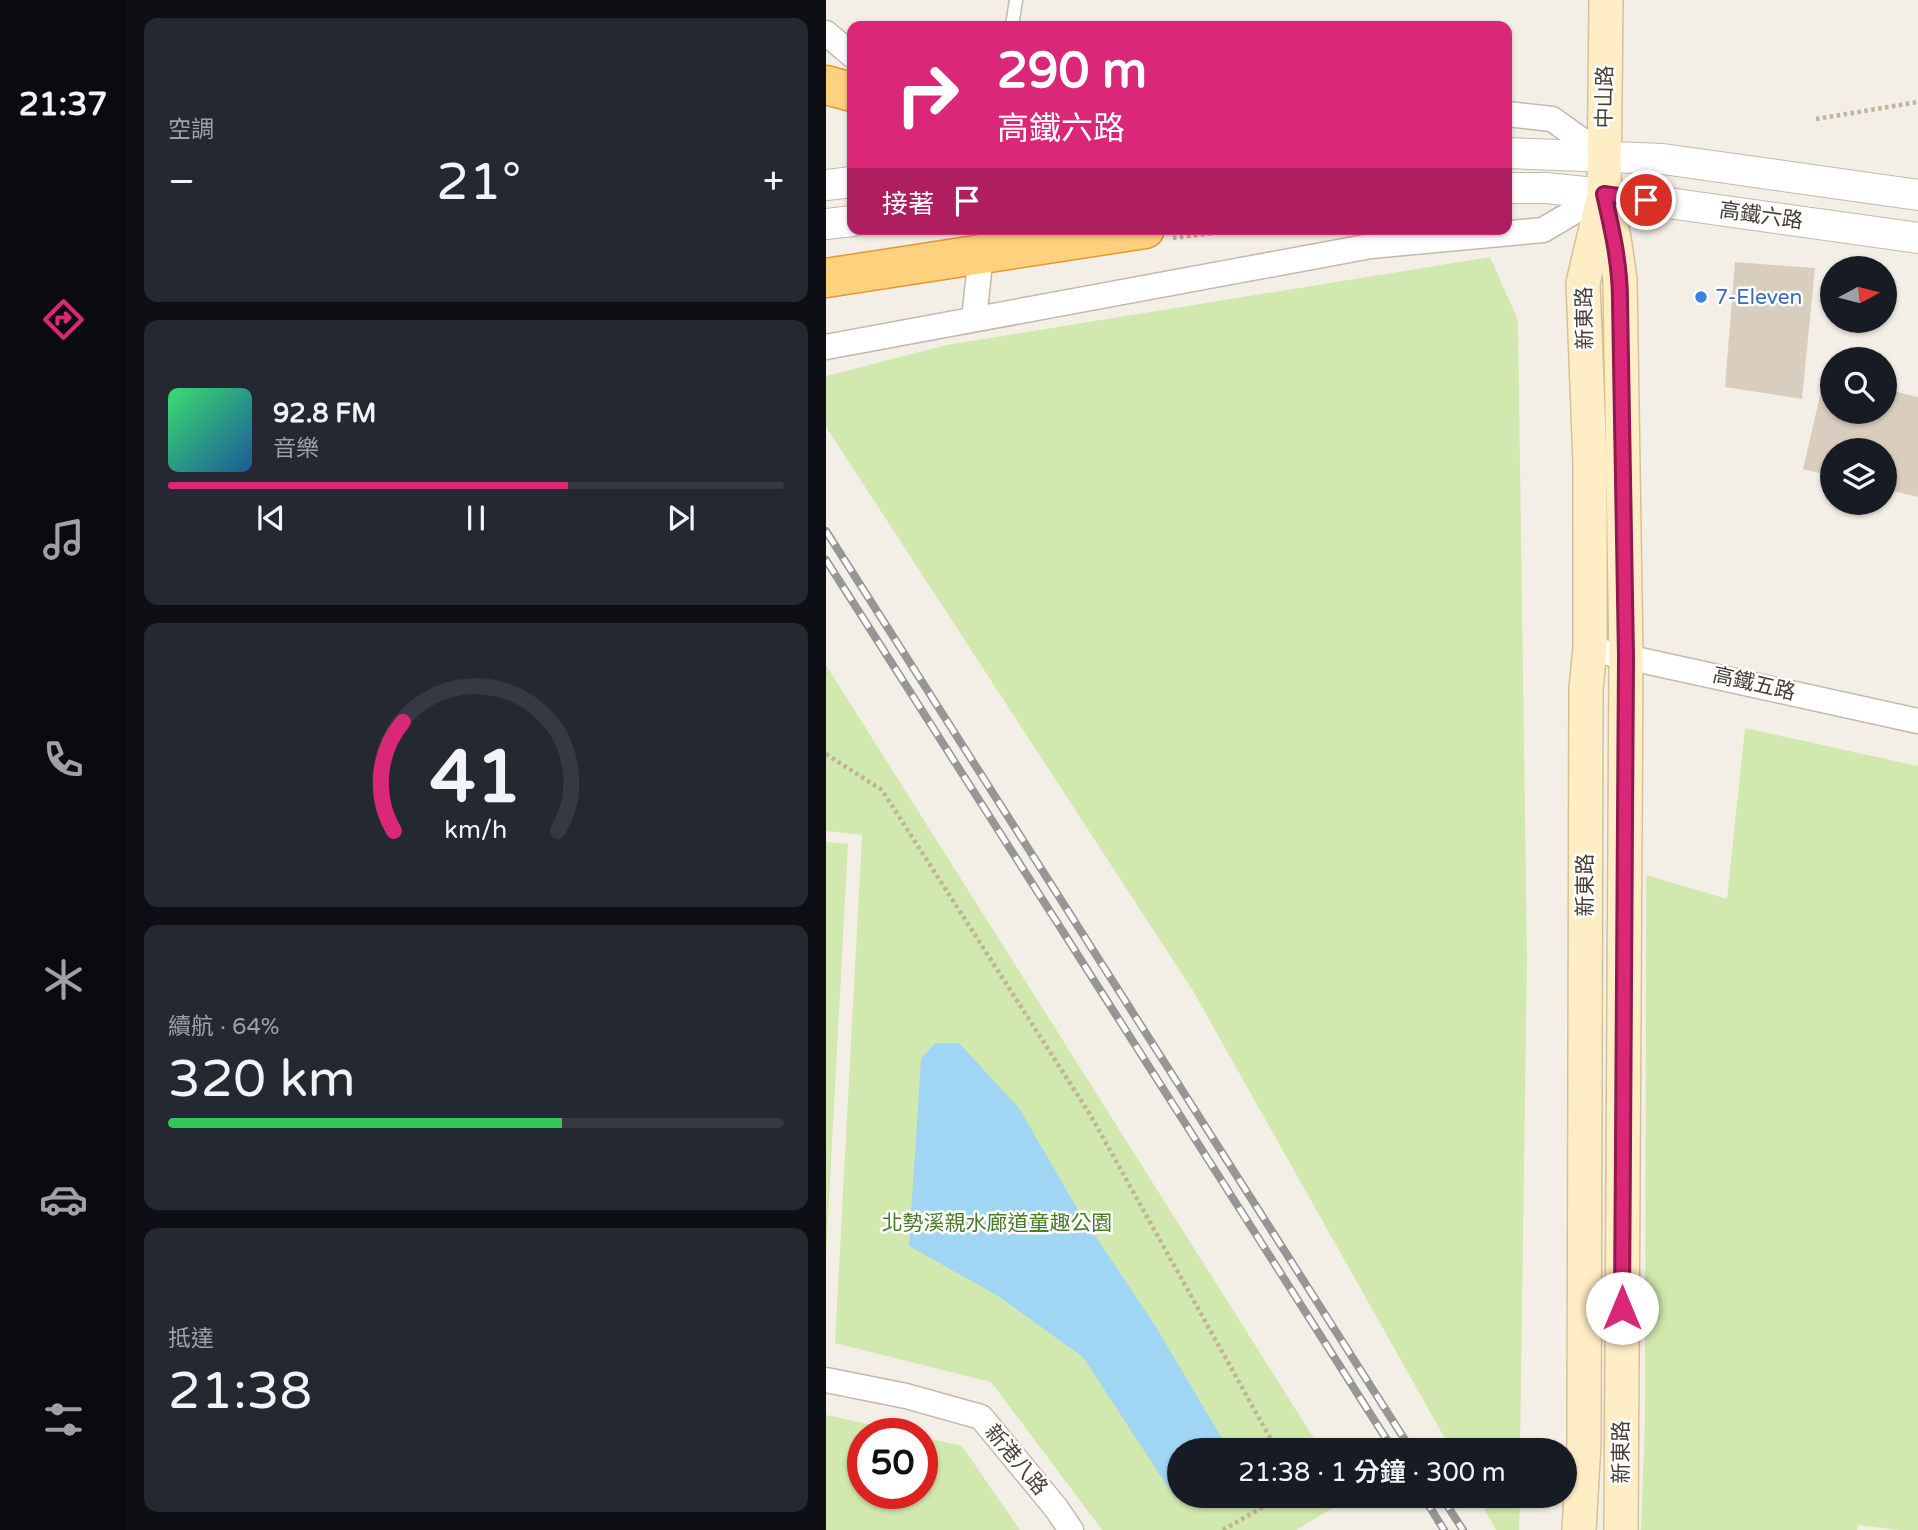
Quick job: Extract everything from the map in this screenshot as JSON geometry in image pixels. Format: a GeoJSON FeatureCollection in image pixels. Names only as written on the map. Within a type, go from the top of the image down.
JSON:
{"type":"FeatureCollection","features":[{"type":"Feature","properties":{"kind":"highway"},"geometry":{"type":"LineString","coordinates":[[826,85],[847,91]]}},
{"type":"Feature","properties":{"kind":"highway"},"geometry":{"type":"LineString","coordinates":[[826,278],[1106,235]]}},
{"type":"Feature","properties":{"kind":"main road","name":"中山路"},"geometry":{"type":"LineString","coordinates":[[1604,194],[1606,0]]}},
{"type":"Feature","properties":{"kind":"main road","name":"新東路"},"geometry":{"type":"LineString","coordinates":[[1579,1530],[1584,1443],[1586,702],[1590,649],[1590,462],[1583,283],[1604,194]]}},
{"type":"Feature","properties":{"kind":"main road","name":"新東路"},"geometry":{"type":"LineString","coordinates":[[1604,194],[1620,279],[1626,657],[1621,1530]]}},
{"type":"Feature","properties":{"kind":"street"},"geometry":{"type":"LineString","coordinates":[[826,33],[847,51]]}},
{"type":"Feature","properties":{"kind":"street"},"geometry":{"type":"LineString","coordinates":[[1512,115],[1552,119],[1604,156]]}},
{"type":"Feature","properties":{"kind":"street","name":"高鐵六路"},"geometry":{"type":"LineString","coordinates":[[1512,153],[1662,159],[1918,195]]}},
{"type":"Feature","properties":{"kind":"street"},"geometry":{"type":"LineString","coordinates":[[826,185],[847,183]]}},
{"type":"Feature","properties":{"kind":"street","name":"高鐵六路"},"geometry":{"type":"LineString","coordinates":[[1512,188],[1546,188],[1604,194],[1918,238]]}},
{"type":"Feature","properties":{"kind":"street"},"geometry":{"type":"LineString","coordinates":[[1512,233],[1543,230],[1604,194]]}},
{"type":"Feature","properties":{"kind":"street"},"geometry":{"type":"LineString","coordinates":[[826,224],[847,222]]}},
{"type":"Feature","properties":{"kind":"street"},"geometry":{"type":"LineString","coordinates":[[826,347],[1371,246],[1489,235]]}},
{"type":"Feature","properties":{"kind":"street"},"geometry":{"type":"LineString","coordinates":[[974,319],[980,262]]}},
{"type":"Feature","properties":{"kind":"street","name":"高鐵五路"},"geometry":{"type":"LineString","coordinates":[[1590,649],[1918,721]]}},
{"type":"Feature","properties":{"kind":"street","name":"新港八路"},"geometry":{"type":"LineString","coordinates":[[826,1380],[906,1396],[981,1418],[1056,1508],[1070,1530]]}},
{"type":"Feature","properties":{"kind":"lane"},"geometry":{"type":"LineString","coordinates":[[1013,21],[1016,0]]}},
{"type":"Feature","properties":{"kind":"path"},"geometry":{"type":"LineString","coordinates":[[1816,118],[1918,102]]}},
{"type":"Feature","properties":{"kind":"path"},"geometry":{"type":"LineString","coordinates":[[826,754],[882,790],[1091,1116],[1271,1438]]}},
{"type":"Feature","properties":{"kind":"path"},"geometry":{"type":"LineString","coordinates":[[1223,1530],[1261,1508]]}},
{"type":"Feature","properties":{"kind":"green space"},"geometry":{"type":"Polygon","coordinates":[[[1490,257],[1518,320],[1527,958],[1520,1438],[1445,1438],[1193,991],[826,427],[826,376],[947,345],[1490,257]]]}},
{"type":"Feature","properties":{"kind":"green space","name":"北勢溪親水廊道童趣公園"},"geometry":{"type":"Polygon","coordinates":[[[826,665],[1314,1438],[1167,1438],[1167,1508],[1333,1508],[1296,1530],[1102,1530],[991,1382],[835,1343],[862,835],[826,831],[826,665]]]}},
{"type":"Feature","properties":{"kind":"green space"},"geometry":{"type":"Polygon","coordinates":[[[1745,728],[1918,766],[1918,1530],[1858,1525],[1857,1530],[1641,1530],[1645,1419],[1646,875],[1727,899],[1745,728]]]}},
{"type":"Feature","properties":{"kind":"green space"},"geometry":{"type":"Polygon","coordinates":[[[826,842],[848,844],[826,1256],[826,842]]]}},
{"type":"Feature","properties":{"kind":"green space"},"geometry":{"type":"Polygon","coordinates":[[[826,1415],[847,1420],[847,1509],[938,1509],[938,1441],[962,1446],[1020,1530],[826,1530],[826,1415]]]}},
{"type":"Feature","properties":{"kind":"green space"},"geometry":{"type":"Polygon","coordinates":[[[1484,1508],[1520,1508],[1519,1530],[1496,1530],[1484,1508]]]}},
{"type":"Feature","properties":{"kind":"water"},"geometry":{"type":"Polygon","coordinates":[[[935,1043],[959,1043],[1019,1108],[1078,1210],[1156,1327],[1222,1438],[1167,1438],[1167,1486],[1083,1357],[998,1296],[909,1246],[921,1059],[935,1043]]]}},
{"type":"Feature","properties":{"kind":"building"},"geometry":{"type":"Polygon","coordinates":[[[1735,262],[1815,268],[1802,399],[1725,387],[1735,262]]]}},
{"type":"Feature","properties":{"kind":"building"},"geometry":{"type":"Polygon","coordinates":[[[1897,392],[1918,397],[1918,497],[1897,492],[1897,438],[1820,438],[1820,473],[1803,469],[1820,396],[1820,424],[1897,424],[1897,392]]]}},
{"type":"Feature","properties":{"kind":"railway"},"geometry":{"type":"LineString","coordinates":[[826,531],[1404,1438]]}},
{"type":"Feature","properties":{"kind":"railway"},"geometry":{"type":"LineString","coordinates":[[826,560],[1386,1438]]}},
{"type":"Feature","properties":{"kind":"railway"},"geometry":{"type":"LineString","coordinates":[[1430,1508],[1444,1530]]}},
{"type":"Feature","properties":{"kind":"railway"},"geometry":{"type":"LineString","coordinates":[[1449,1508],[1463,1530]]}},
{"type":"Feature","properties":{"kind":"place","name":"7-Eleven"},"geometry":{"type":"Point","coordinates":[1701,297]}},
{"type":"Feature","properties":{"kind":"route"},"geometry":{"type":"LineString","coordinates":[[1622,1308],[1626,657],[1620,279],[1604,194],[1646,200]]}}]}
